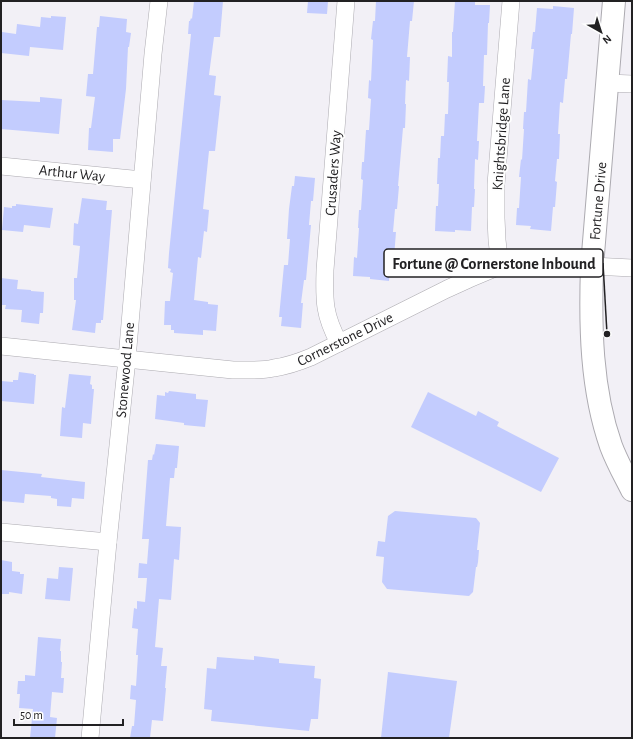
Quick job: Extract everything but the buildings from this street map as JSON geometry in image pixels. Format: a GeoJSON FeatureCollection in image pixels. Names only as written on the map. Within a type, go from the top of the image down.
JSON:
{"type":"FeatureCollection","features":[{"type":"Feature","properties":{"kind":"street","name":"Stonewood Lane"},"geometry":{"type":"LineString","coordinates":[[90,738],[127,359],[153,54],[159,1]]}},
{"type":"Feature","properties":{"kind":"street","name":"Crusaders Way"},"geometry":{"type":"LineString","coordinates":[[339,343],[329,323],[324,298],[346,1]]}},
{"type":"Feature","properties":{"kind":"street","name":"Knightsbridge Lane"},"geometry":{"type":"LineString","coordinates":[[500,266],[497,240],[496,184],[511,1]]}},
{"type":"Feature","properties":{"kind":"street","name":"Fortune Drive"},"geometry":{"type":"LineString","coordinates":[[614,1],[592,266],[592,336],[596,389],[603,419],[611,447],[632,490]]}},
{"type":"Feature","properties":{"kind":"street"},"geometry":{"type":"LineString","coordinates":[[608,83],[632,84]]}},
{"type":"Feature","properties":{"kind":"street","name":"Arthur Way"},"geometry":{"type":"LineString","coordinates":[[1,166],[142,180]]}},
{"type":"Feature","properties":{"kind":"street","name":"Cornerstone Drive"},"geometry":{"type":"LineString","coordinates":[[1,346],[233,370],[259,370],[292,364],[311,357],[447,289],[500,266],[512,264],[566,263],[632,268]]}},
{"type":"Feature","properties":{"kind":"street"},"geometry":{"type":"LineString","coordinates":[[1,532],[108,542]]}},
{"type":"Feature","properties":{"kind":"place","name":"Fortune @ Cornerstone Inbound"},"geometry":{"type":"Point","coordinates":[607,334]}}]}
